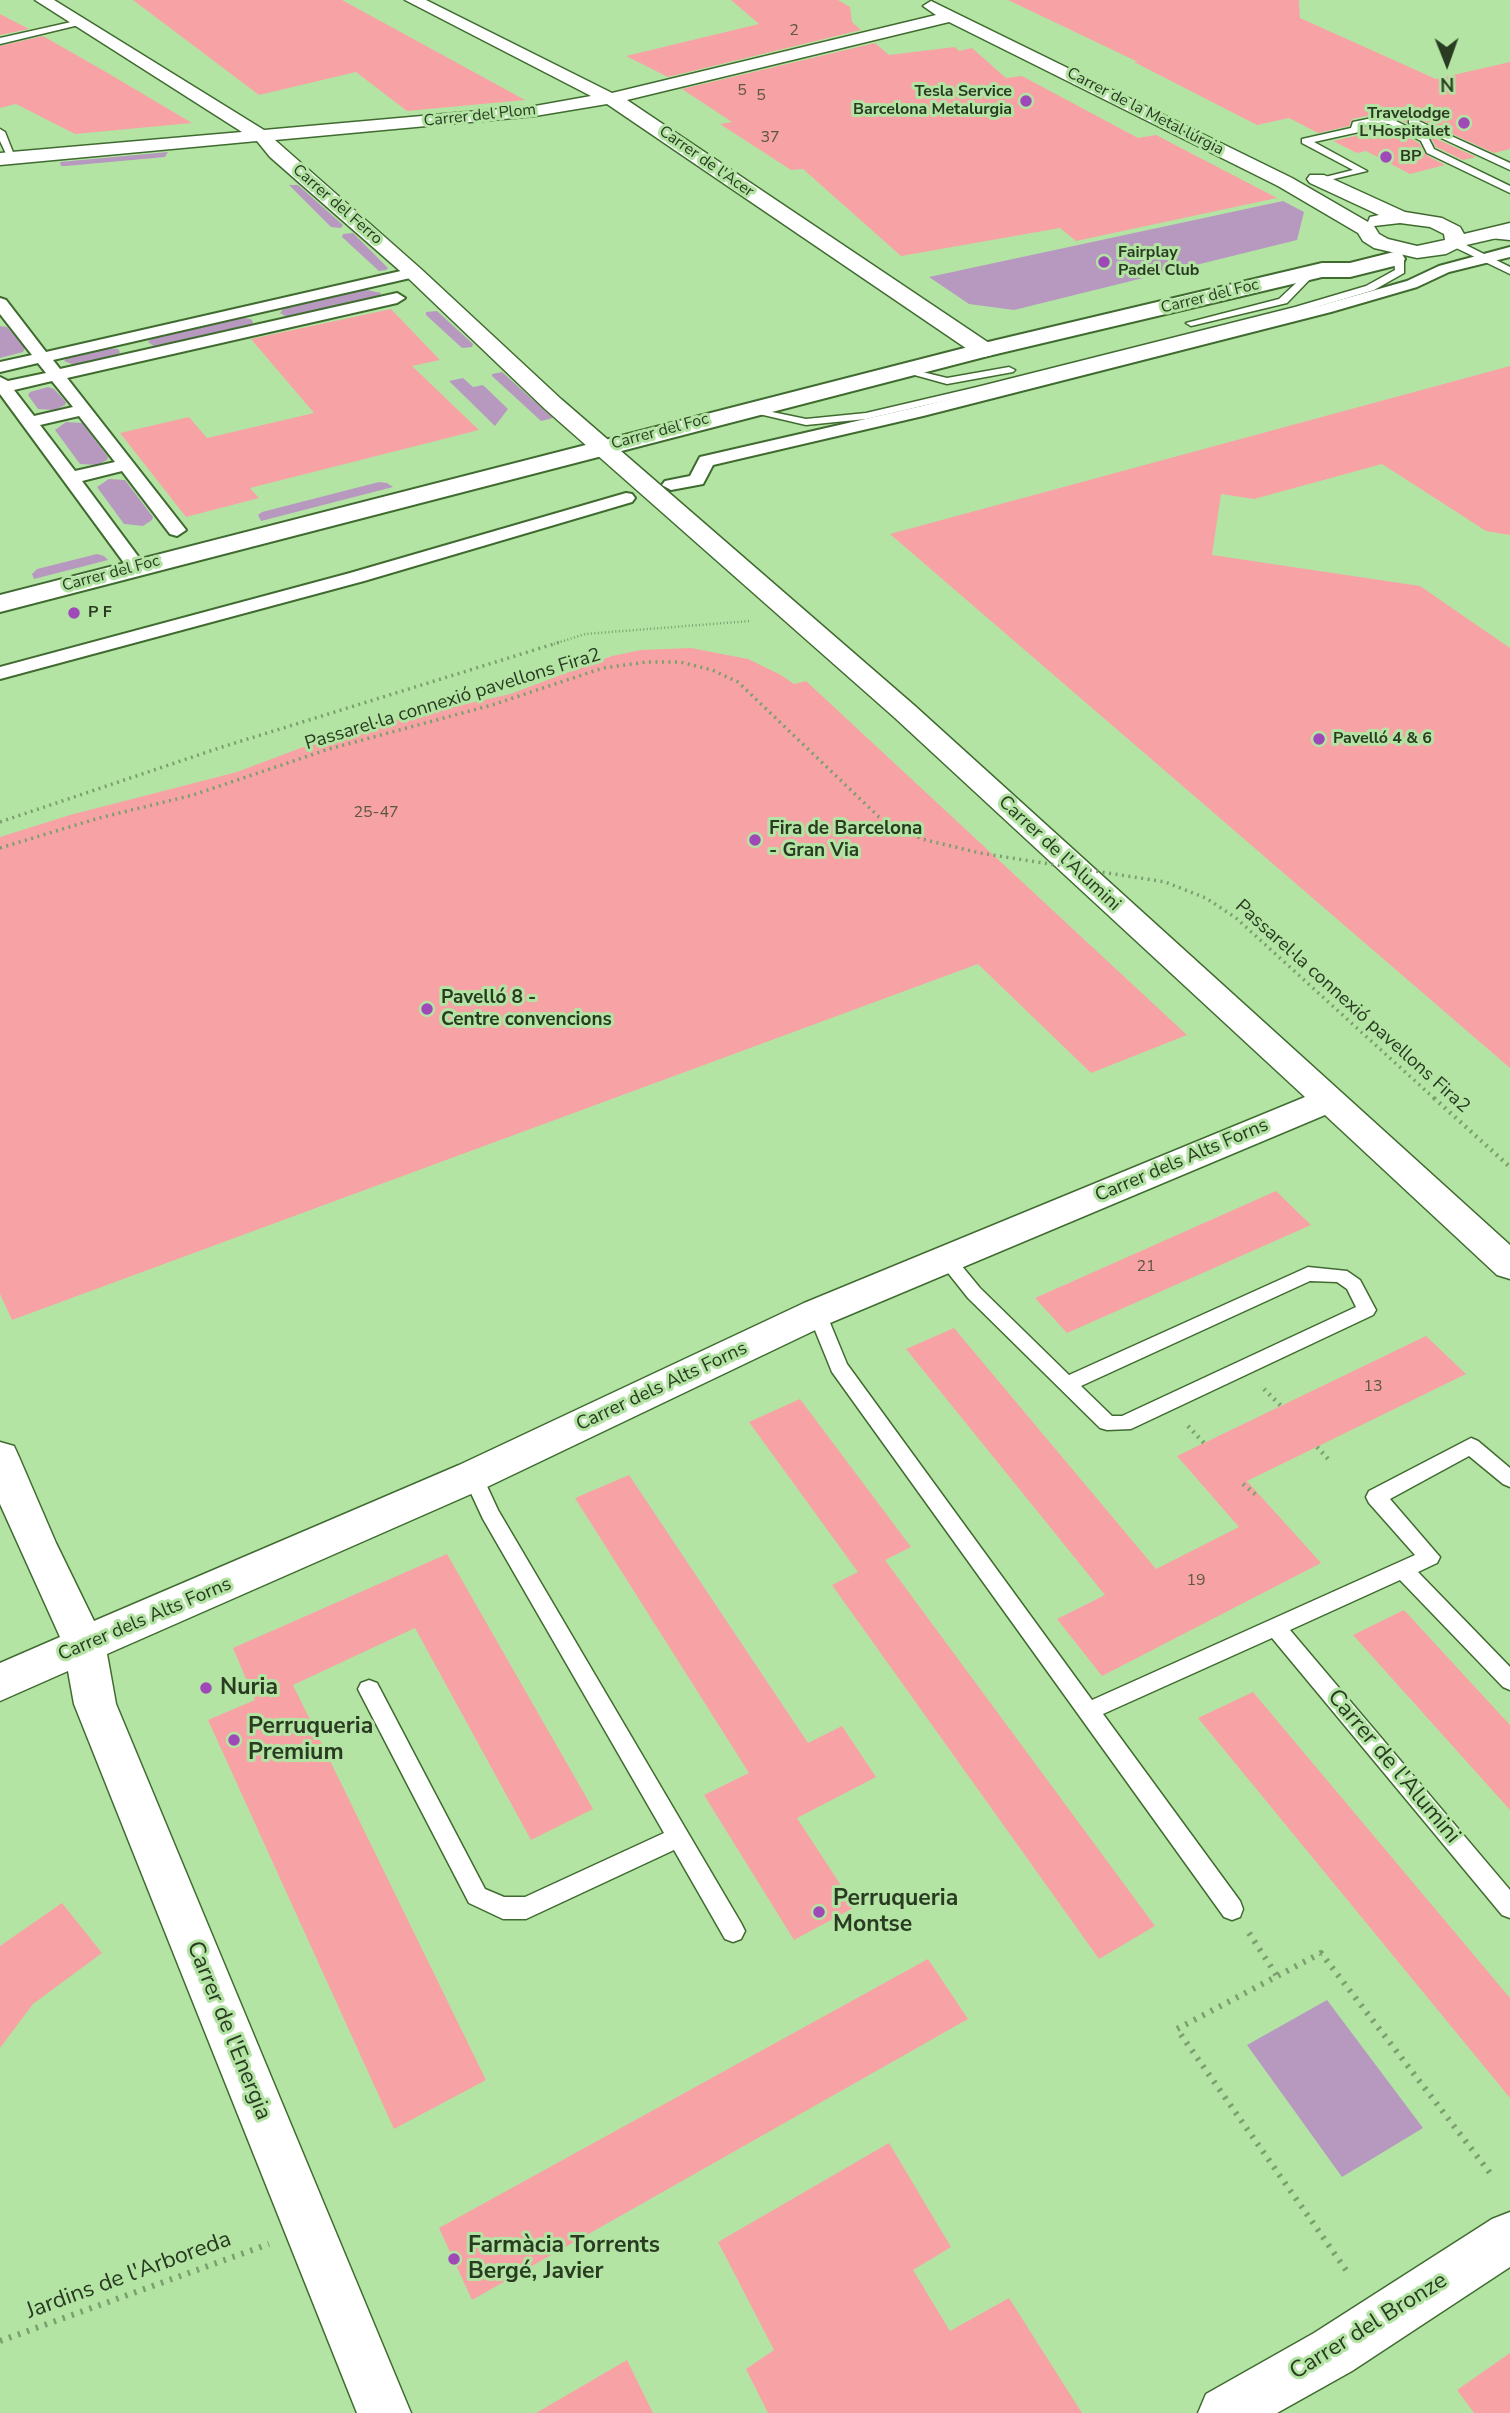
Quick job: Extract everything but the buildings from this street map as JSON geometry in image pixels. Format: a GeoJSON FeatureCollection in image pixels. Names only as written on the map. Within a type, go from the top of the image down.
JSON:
{"type":"FeatureCollection","features":[{"type":"Feature","properties":{"kind":"street","name":"Carrer del Ferro"},"geometry":{"type":"LineString","coordinates":[[43,0],[263,137],[277,153],[414,273],[553,404],[603,447]]}},
{"type":"Feature","properties":{"kind":"street","name":"Carrer de l'Acer"},"geometry":{"type":"LineString","coordinates":[[413,0],[608,99],[658,128],[758,199],[984,350]]}},
{"type":"Feature","properties":{"kind":"street","name":"Carrer de la Metal·lúrgia"},"geometry":{"type":"LineString","coordinates":[[920,0],[1285,182],[1398,250],[1403,256]]}},
{"type":"Feature","properties":{"kind":"street","name":"Carrer del Plom"},"geometry":{"type":"LineString","coordinates":[[6,158],[535,111],[608,99],[952,16]]}},
{"type":"Feature","properties":{"kind":"street","name":"Carrer de la Metal·lúrgia"},"geometry":{"type":"LineString","coordinates":[[1229,134],[1320,181],[1401,217]]}},
{"type":"Feature","properties":{"kind":"street"},"geometry":{"type":"LineString","coordinates":[[1403,256],[1433,251],[1454,242],[1479,223],[1510,209]]}},
{"type":"Feature","properties":{"kind":"street"},"geometry":{"type":"LineString","coordinates":[[1371,235],[1377,220],[1401,217],[1435,222],[1479,223],[1510,229]]}},
{"type":"Feature","properties":{"kind":"street"},"geometry":{"type":"LineString","coordinates":[[1435,222],[1453,231],[1454,242]]}},
{"type":"Feature","properties":{"kind":"street","name":"Carrer del Foc"},"geometry":{"type":"LineString","coordinates":[[1317,271],[1371,235]]}},
{"type":"Feature","properties":{"kind":"street"},"geometry":{"type":"LineString","coordinates":[[1478,260],[1510,252]]}},
{"type":"Feature","properties":{"kind":"street","name":"Carrer del Foc"},"geometry":{"type":"LineString","coordinates":[[0,604],[984,350],[1317,271],[1350,270],[1403,256]]}},
{"type":"Feature","properties":{"kind":"street","name":"Carrer del Foc"},"geometry":{"type":"LineString","coordinates":[[697,480],[706,461],[923,411],[1325,309],[1412,284],[1444,269],[1478,260]]}},
{"type":"Feature","properties":{"kind":"street"},"geometry":{"type":"LineString","coordinates":[[0,367],[414,273]]}},
{"type":"Feature","properties":{"kind":"street"},"geometry":{"type":"LineString","coordinates":[[137,567],[1,386],[397,298]]}},
{"type":"Feature","properties":{"kind":"street"},"geometry":{"type":"LineString","coordinates":[[258,309],[277,325]]}},
{"type":"Feature","properties":{"kind":"street"},"geometry":{"type":"LineString","coordinates":[[4,313],[43,357],[177,530]]}},
{"type":"Feature","properties":{"kind":"street"},"geometry":{"type":"LineString","coordinates":[[125,339],[139,357]]}},
{"type":"Feature","properties":{"kind":"street"},"geometry":{"type":"LineString","coordinates":[[30,422],[84,410]]}},
{"type":"Feature","properties":{"kind":"street","name":"Carrer de l'Alumini"},"geometry":{"type":"LineString","coordinates":[[603,447],[905,712],[1510,1266]]}},
{"type":"Feature","properties":{"kind":"street"},"geometry":{"type":"LineString","coordinates":[[70,478],[126,465]]}},
{"type":"Feature","properties":{"kind":"street"},"geometry":{"type":"LineString","coordinates":[[671,485],[697,480]]}},
{"type":"Feature","properties":{"kind":"street"},"geometry":{"type":"LineString","coordinates":[[0,673],[357,577],[624,499]]}},
{"type":"Feature","properties":{"kind":"street","name":"Carrer dels Alts Forns"},"geometry":{"type":"LineString","coordinates":[[0,1683],[473,1476],[817,1313],[1328,1101]]}},
{"type":"Feature","properties":{"kind":"street","name":"Carrer de l'Energia"},"geometry":{"type":"LineString","coordinates":[[0,1457],[36,1543],[85,1645],[95,1704],[384,2413]]}},
{"type":"Feature","properties":{"kind":"street","name":"Carrer del Bronze"},"geometry":{"type":"LineString","coordinates":[[1225,2413],[1333,2352],[1510,2236]]}},
{"type":"Feature","properties":{"kind":"lane"},"geometry":{"type":"LineString","coordinates":[[0,41],[80,22]]}},
{"type":"Feature","properties":{"kind":"lane"},"geometry":{"type":"LineString","coordinates":[[1397,114],[1510,167]]}},
{"type":"Feature","properties":{"kind":"lane"},"geometry":{"type":"LineString","coordinates":[[1320,181],[1362,171],[1305,141],[1356,130],[1356,124],[1377,120],[1391,122],[1425,139],[1430,151],[1510,190]]}},
{"type":"Feature","properties":{"kind":"lane"},"geometry":{"type":"LineString","coordinates":[[0,132],[6,158]]}},
{"type":"Feature","properties":{"kind":"lane"},"geometry":{"type":"LineString","coordinates":[[1479,223],[1510,237]]}},
{"type":"Feature","properties":{"kind":"lane"},"geometry":{"type":"LineString","coordinates":[[1454,242],[1478,260],[1510,271]]}},
{"type":"Feature","properties":{"kind":"lane"},"geometry":{"type":"LineString","coordinates":[[748,410],[806,422],[866,416],[978,390],[1299,309],[1370,288],[1400,271],[1403,256]]}},
{"type":"Feature","properties":{"kind":"lane"},"geometry":{"type":"LineString","coordinates":[[1191,323],[1283,301],[1317,271]]}},
{"type":"Feature","properties":{"kind":"lane"},"geometry":{"type":"LineString","coordinates":[[906,371],[947,381],[985,376],[1069,355]]}},
{"type":"Feature","properties":{"kind":"lane"},"geometry":{"type":"LineString","coordinates":[[946,1259],[974,1293],[1067,1384],[1107,1423],[1124,1424],[1367,1310],[1354,1285],[1341,1276],[1308,1274],[1067,1384]]}},
{"type":"Feature","properties":{"kind":"lane"},"geometry":{"type":"LineString","coordinates":[[817,1313],[839,1367],[1232,1909]]}},
{"type":"Feature","properties":{"kind":"lane"},"geometry":{"type":"LineString","coordinates":[[1089,1711],[1430,1557],[1376,1497],[1471,1446],[1510,1479]]}},
{"type":"Feature","properties":{"kind":"lane"},"geometry":{"type":"LineString","coordinates":[[473,1476],[490,1513],[733,1931]]}},
{"type":"Feature","properties":{"kind":"lane"},"geometry":{"type":"LineString","coordinates":[[1402,1569],[1510,1681]]}},
{"type":"Feature","properties":{"kind":"lane","name":"Carrer de l'Alumini"},"geometry":{"type":"LineString","coordinates":[[1275,1627],[1510,1907]]}},
{"type":"Feature","properties":{"kind":"lane"},"geometry":{"type":"LineString","coordinates":[[369,1689],[477,1896],[503,1908],[526,1908],[678,1837]]}},
{"type":"Feature","properties":{"kind":"path"},"geometry":{"type":"LineString","coordinates":[[0,822],[222,747],[584,634],[750,621]]}},
{"type":"Feature","properties":{"kind":"path","name":"Passarel·la connexió pavellons Fira2"},"geometry":{"type":"LineString","coordinates":[[0,848],[99,818],[193,795],[329,749],[492,705],[603,668],[647,662],[680,662],[712,670],[738,682],[879,817],[922,839],[980,853],[1165,882],[1206,898],[1236,918],[1510,1167]]}},
{"type":"Feature","properties":{"kind":"path"},"geometry":{"type":"LineString","coordinates":[[1257,1382],[1281,1406]]}},
{"type":"Feature","properties":{"kind":"path"},"geometry":{"type":"LineString","coordinates":[[1180,1417],[1204,1443]]}},
{"type":"Feature","properties":{"kind":"path"},"geometry":{"type":"LineString","coordinates":[[1317,1447],[1329,1460]]}},
{"type":"Feature","properties":{"kind":"path"},"geometry":{"type":"LineString","coordinates":[[1243,1484],[1256,1495]]}},
{"type":"Feature","properties":{"kind":"path"},"geometry":{"type":"LineString","coordinates":[[1232,1909],[1277,1976]]}},
{"type":"Feature","properties":{"kind":"path"},"geometry":{"type":"LineString","coordinates":[[1346,2270],[1177,2029],[1321,1953],[1490,2173]]}},
{"type":"Feature","properties":{"kind":"path","name":"Jardins de l'Arboreda"},"geometry":{"type":"LineString","coordinates":[[0,2341],[270,2244]]}},
{"type":"Feature","properties":{"kind":"shaded area"},"geometry":{"type":"Polygon","coordinates":[[[168,152],[165,157],[66,166],[61,166],[60,162],[168,152]]]}},
{"type":"Feature","properties":{"kind":"shaded area"},"geometry":{"type":"Polygon","coordinates":[[[289,185],[298,185],[343,225],[341,228],[331,227],[289,185]]]}},
{"type":"Feature","properties":{"kind":"shaded area","name":"Fairplay Padel Club"},"geometry":{"type":"Polygon","coordinates":[[[1283,201],[1304,212],[1297,240],[1014,310],[969,304],[929,277],[1283,201]]]}},
{"type":"Feature","properties":{"kind":"shaded area"},"geometry":{"type":"Polygon","coordinates":[[[353,233],[388,268],[386,270],[379,271],[342,237],[343,234],[353,233]]]}},
{"type":"Feature","properties":{"kind":"shaded area"},"geometry":{"type":"Polygon","coordinates":[[[363,289],[381,293],[379,298],[297,317],[287,317],[280,313],[285,306],[363,289]]]}},
{"type":"Feature","properties":{"kind":"shaded area"},"geometry":{"type":"Polygon","coordinates":[[[437,311],[473,344],[472,347],[462,348],[426,315],[426,312],[437,311]]]}},
{"type":"Feature","properties":{"kind":"shaded area"},"geometry":{"type":"Polygon","coordinates":[[[235,317],[251,319],[253,322],[250,327],[164,347],[155,347],[148,342],[154,336],[235,317]]]}},
{"type":"Feature","properties":{"kind":"shaded area"},"geometry":{"type":"Polygon","coordinates":[[[0,326],[7,327],[25,348],[23,352],[0,358],[0,326]]]}},
{"type":"Feature","properties":{"kind":"shaded area"},"geometry":{"type":"Polygon","coordinates":[[[102,347],[118,349],[120,352],[117,356],[82,365],[64,361],[70,354],[102,347]]]}},
{"type":"Feature","properties":{"kind":"shaded area"},"geometry":{"type":"Polygon","coordinates":[[[502,372],[553,418],[541,421],[492,376],[502,372]]]}},
{"type":"Feature","properties":{"kind":"shaded area"},"geometry":{"type":"Polygon","coordinates":[[[463,378],[473,387],[483,385],[508,409],[495,426],[449,381],[463,378]]]}},
{"type":"Feature","properties":{"kind":"shaded area"},"geometry":{"type":"Polygon","coordinates":[[[48,387],[54,389],[66,402],[65,405],[55,410],[38,409],[28,395],[48,387]]]}},
{"type":"Feature","properties":{"kind":"shaded area"},"geometry":{"type":"Polygon","coordinates":[[[66,422],[82,423],[108,457],[107,460],[97,465],[80,464],[55,430],[66,422]]]}},
{"type":"Feature","properties":{"kind":"shaded area"},"geometry":{"type":"Polygon","coordinates":[[[109,479],[125,480],[153,517],[152,520],[143,526],[124,524],[97,487],[109,479]]]}},
{"type":"Feature","properties":{"kind":"shaded area"},"geometry":{"type":"Polygon","coordinates":[[[379,482],[393,487],[261,521],[258,515],[262,512],[379,482]]]}},
{"type":"Feature","properties":{"kind":"shaded area"},"geometry":{"type":"Polygon","coordinates":[[[97,554],[108,560],[34,579],[32,574],[37,569],[97,554]]]}},
{"type":"Feature","properties":{"kind":"shaded area"},"geometry":{"type":"Polygon","coordinates":[[[1327,2000],[1423,2128],[1342,2177],[1247,2045],[1327,2000]]]}},
{"type":"Feature","properties":{"kind":"place","name":"Tesla Service Barcelona Metalurgia"},"geometry":{"type":"Point","coordinates":[1026,101]}},
{"type":"Feature","properties":{"kind":"place","name":"Travelodge L'Hospitalet"},"geometry":{"type":"Point","coordinates":[1464,123]}},
{"type":"Feature","properties":{"kind":"place","name":"BP"},"geometry":{"type":"Point","coordinates":[1386,157]}},
{"type":"Feature","properties":{"kind":"place","name":"Fairplay Padel Club"},"geometry":{"type":"Point","coordinates":[1104,262]}},
{"type":"Feature","properties":{"kind":"place","name":"P F"},"geometry":{"type":"Point","coordinates":[74,613]}},
{"type":"Feature","properties":{"kind":"place","name":"Pavelló 4 & 6"},"geometry":{"type":"Point","coordinates":[1319,739]}},
{"type":"Feature","properties":{"kind":"place","name":"Fira de Barcelona - Gran Via"},"geometry":{"type":"Point","coordinates":[755,840]}},
{"type":"Feature","properties":{"kind":"place","name":"Pavelló 8 - Centre convencions"},"geometry":{"type":"Point","coordinates":[427,1009]}},
{"type":"Feature","properties":{"kind":"place","name":"Nuria"},"geometry":{"type":"Point","coordinates":[206,1688]}},
{"type":"Feature","properties":{"kind":"place","name":"Perruqueria Premium"},"geometry":{"type":"Point","coordinates":[234,1740]}},
{"type":"Feature","properties":{"kind":"place","name":"Perruqueria Montse"},"geometry":{"type":"Point","coordinates":[819,1912]}},
{"type":"Feature","properties":{"kind":"place","name":"Farmàcia Torrents Bergé, Javier"},"geometry":{"type":"Point","coordinates":[454,2259]}}]}
